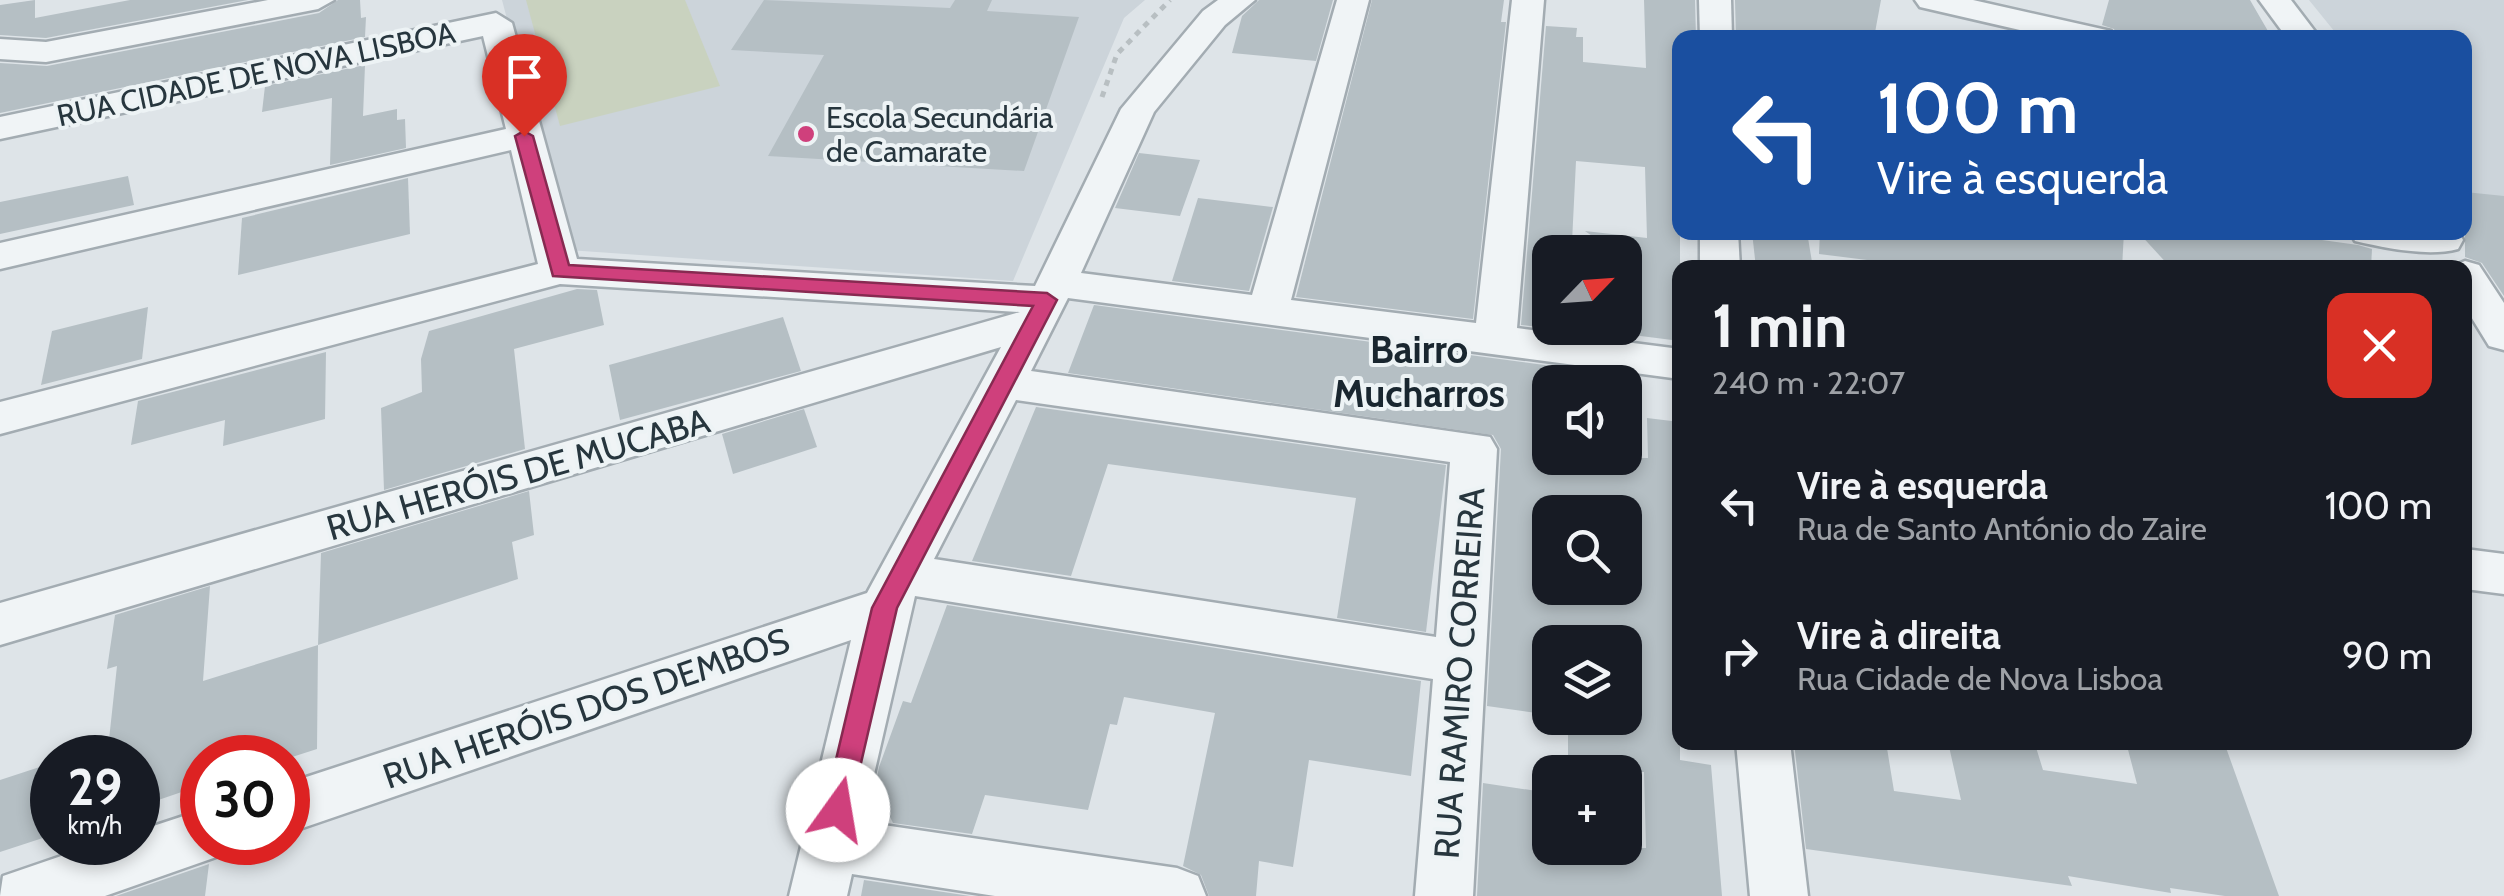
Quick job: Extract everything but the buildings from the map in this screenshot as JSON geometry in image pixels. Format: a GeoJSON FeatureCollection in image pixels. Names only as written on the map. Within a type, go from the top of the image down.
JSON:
{"type":"FeatureCollection","features":[{"type":"Feature","properties":{"kind":"street"},"geometry":{"type":"LineString","coordinates":[[0,49],[46,52],[261,6],[318,0]]}},
{"type":"Feature","properties":{"kind":"street"},"geometry":{"type":"LineString","coordinates":[[1177,896],[824,870],[893,591],[1046,302],[1138,109],[1214,18],[1238,0]]}},
{"type":"Feature","properties":{"kind":"street"},"geometry":{"type":"LineString","coordinates":[[1268,311],[1353,0]]}},
{"type":"Feature","properties":{"kind":"street"},"geometry":{"type":"LineString","coordinates":[[1495,340],[1528,0]]}},
{"type":"Feature","properties":{"kind":"street"},"geometry":{"type":"LineString","coordinates":[[1715,0],[1716,30]]}},
{"type":"Feature","properties":{"kind":"street"},"geometry":{"type":"LineString","coordinates":[[1931,0],[2063,30]]}},
{"type":"Feature","properties":{"kind":"street"},"geometry":{"type":"LineString","coordinates":[[2275,0],[2298,30]]}},
{"type":"Feature","properties":{"kind":"street","name":"RUA CIDADE DE NOVA LISBOA"},"geometry":{"type":"LineString","coordinates":[[0,128],[496,24],[560,271]]}},
{"type":"Feature","properties":{"kind":"street"},"geometry":{"type":"LineString","coordinates":[[0,256],[524,136]]}},
{"type":"Feature","properties":{"kind":"street"},"geometry":{"type":"LineString","coordinates":[[2399,240],[2452,254]]}},
{"type":"Feature","properties":{"kind":"street"},"geometry":{"type":"LineString","coordinates":[[0,418],[560,271],[1046,302],[1268,311],[1672,363]]}},
{"type":"Feature","properties":{"kind":"street"},"geometry":{"type":"LineString","coordinates":[[2472,286],[2504,336]]}},
{"type":"Feature","properties":{"kind":"street","name":"RUA HERÓIS DE MUCABA"},"geometry":{"type":"LineString","coordinates":[[0,624],[1046,302]]}},
{"type":"Feature","properties":{"kind":"street","name":"RUA RAMIRO CORREIRA"},"geometry":{"type":"LineString","coordinates":[[1004,383],[1474,449],[1444,896]]}},
{"type":"Feature","properties":{"kind":"street"},"geometry":{"type":"LineString","coordinates":[[2472,570],[2504,574]]}},
{"type":"Feature","properties":{"kind":"street","name":"RUA HERÓIS DOS DEMBOS"},"geometry":{"type":"LineString","coordinates":[[310,800],[893,591],[1460,662]]}},
{"type":"Feature","properties":{"kind":"street"},"geometry":{"type":"LineString","coordinates":[[1764,750],[1779,896]]}},
{"type":"Feature","properties":{"kind":"street"},"geometry":{"type":"LineString","coordinates":[[24,896],[180,843]]}},
{"type":"Feature","properties":{"kind":"shaded area","name":"Escola Secundária de Camarate"},"geometry":{"type":"Polygon","coordinates":[[[502,0],[1145,0],[1124,18],[1013,281],[568,250],[502,0]]]}},
{"type":"Feature","properties":{"kind":"shaded area"},"geometry":{"type":"Polygon","coordinates":[[[2309,0],[2504,0],[2504,285],[2472,235],[2472,30],[2333,30],[2309,0]]]}},
{"type":"Feature","properties":{"kind":"green space"},"geometry":{"type":"Polygon","coordinates":[[[526,0],[685,0],[720,86],[560,126],[526,0]]]}},
{"type":"Feature","properties":{"kind":"place","name":"Escola Secundária de Camarate"},"geometry":{"type":"Point","coordinates":[806,134]}},
{"type":"Feature","properties":{"kind":"district","name":"Bairro Mucharros"},"geometry":{"type":"Point","coordinates":[1419,371]}},
{"type":"Feature","properties":{"kind":"route"},"geometry":{"type":"LineString","coordinates":[[524,136],[560,271],[837,284],[1047,300],[884,608],[838,810]]}}]}
